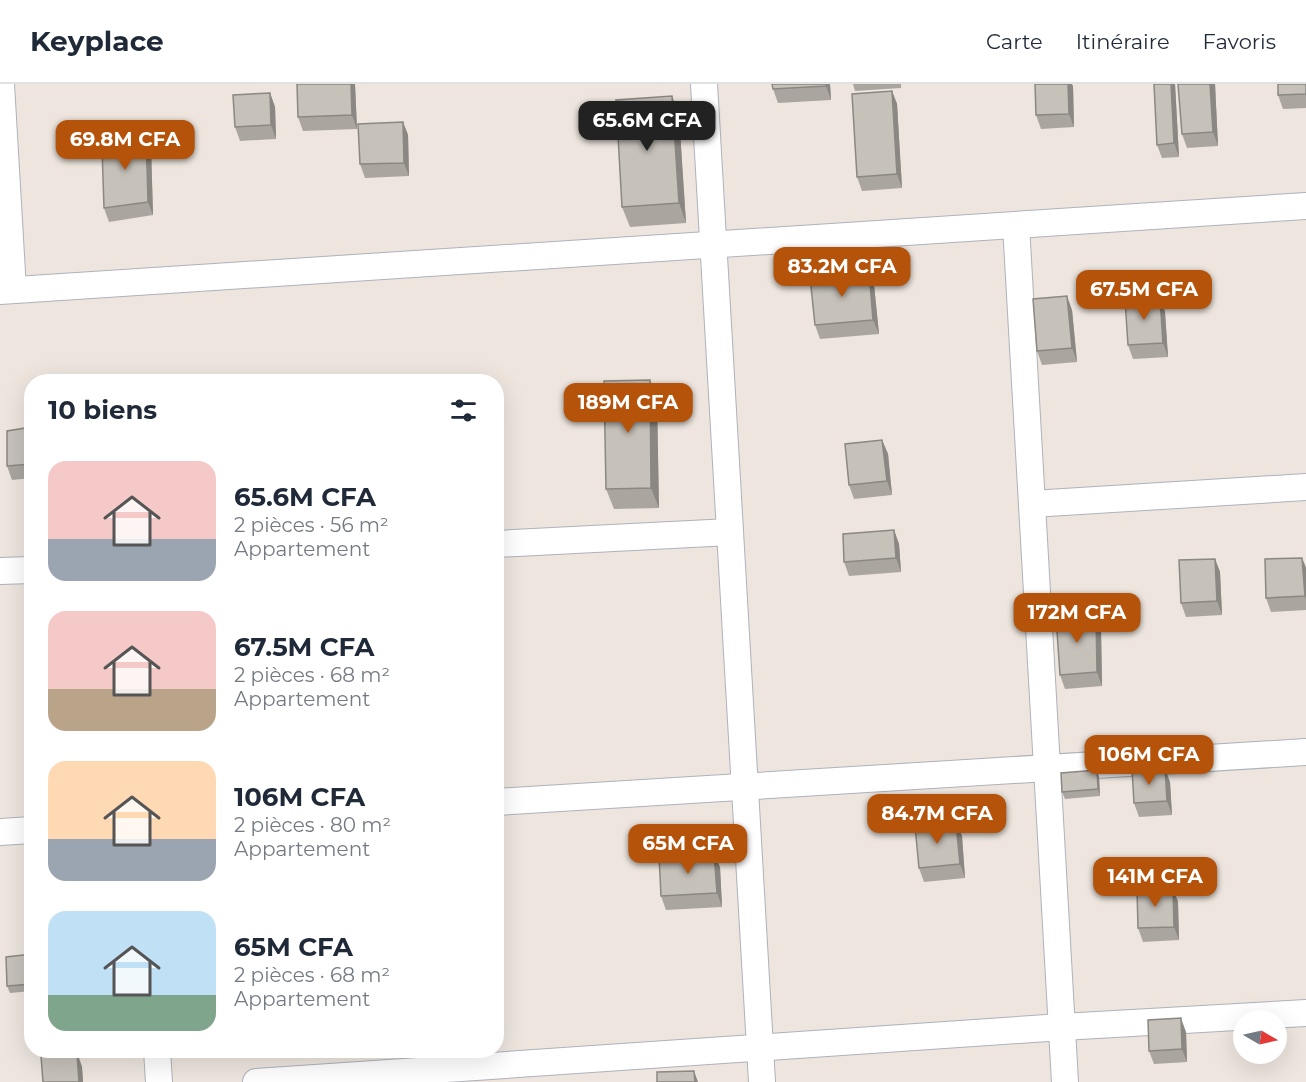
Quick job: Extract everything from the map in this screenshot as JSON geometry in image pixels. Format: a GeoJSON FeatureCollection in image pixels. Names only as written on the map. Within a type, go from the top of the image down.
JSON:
{"type":"FeatureCollection","features":[{"type":"Feature","properties":{"kind":"street"},"geometry":{"type":"LineString","coordinates":[[1,84],[7,291],[1306,206]]}},
{"type":"Feature","properties":{"kind":"street"},"geometry":{"type":"LineString","coordinates":[[704,84],[762,1082]]}},
{"type":"Feature","properties":{"kind":"street"},"geometry":{"type":"LineString","coordinates":[[1016,225],[1065,1082]]}},
{"type":"Feature","properties":{"kind":"street"},"geometry":{"type":"LineString","coordinates":[[1032,504],[1306,487]]}},
{"type":"Feature","properties":{"kind":"street"},"geometry":{"type":"LineString","coordinates":[[504,544],[730,532]]}},
{"type":"Feature","properties":{"kind":"street"},"geometry":{"type":"LineString","coordinates":[[0,571],[24,570]]}},
{"type":"Feature","properties":{"kind":"street"},"geometry":{"type":"LineString","coordinates":[[504,801],[1306,752]]}},
{"type":"Feature","properties":{"kind":"street"},"geometry":{"type":"LineString","coordinates":[[0,832],[24,830]]}},
{"type":"Feature","properties":{"kind":"street"},"geometry":{"type":"LineString","coordinates":[[255,1082],[1062,1027],[1306,1013]]}},
{"type":"Feature","properties":{"kind":"street"},"geometry":{"type":"LineString","coordinates":[[158,1058],[159,1082]]}},
{"type":"Feature","properties":{"kind":"building"},"geometry":{"type":"Polygon","coordinates":[[[297,84],[351,84],[352,115],[298,117],[297,84]]]}},
{"type":"Feature","properties":{"kind":"building"},"geometry":{"type":"Polygon","coordinates":[[[772,84],[826,84],[826,86],[773,89],[772,84]]]}},
{"type":"Feature","properties":{"kind":"building"},"geometry":{"type":"Polygon","coordinates":[[[1035,84],[1068,84],[1069,114],[1036,115],[1035,84]]]}},
{"type":"Feature","properties":{"kind":"building"},"geometry":{"type":"Polygon","coordinates":[[[1154,84],[1171,84],[1174,143],[1157,145],[1154,84]]]}},
{"type":"Feature","properties":{"kind":"building"},"geometry":{"type":"Polygon","coordinates":[[[1178,84],[1210,84],[1213,132],[1182,134],[1178,84]]]}},
{"type":"Feature","properties":{"kind":"building"},"geometry":{"type":"Polygon","coordinates":[[[1278,84],[1306,84],[1306,94],[1278,95],[1278,84]]]}},
{"type":"Feature","properties":{"kind":"building"},"geometry":{"type":"Polygon","coordinates":[[[892,91],[897,174],[857,177],[852,94],[892,91]]]}},
{"type":"Feature","properties":{"kind":"building"},"geometry":{"type":"Polygon","coordinates":[[[270,93],[271,125],[235,127],[233,95],[270,93]]]}},
{"type":"Feature","properties":{"kind":"building"},"geometry":{"type":"Polygon","coordinates":[[[672,96],[679,203],[622,207],[616,100],[672,96]]]}},
{"type":"Feature","properties":{"kind":"building"},"geometry":{"type":"Polygon","coordinates":[[[403,122],[404,163],[360,164],[358,124],[403,122]]]}},
{"type":"Feature","properties":{"kind":"building"},"geometry":{"type":"Polygon","coordinates":[[[146,133],[148,202],[104,208],[102,148],[116,138],[146,133]]]}},
{"type":"Feature","properties":{"kind":"building"},"geometry":{"type":"Polygon","coordinates":[[[869,271],[873,320],[815,325],[810,277],[869,271]]]}},
{"type":"Feature","properties":{"kind":"building"},"geometry":{"type":"Polygon","coordinates":[[[1067,296],[1072,348],[1037,351],[1033,299],[1067,296]]]}},
{"type":"Feature","properties":{"kind":"building"},"geometry":{"type":"Polygon","coordinates":[[[1160,298],[1163,343],[1128,345],[1125,300],[1160,298]]]}},
{"type":"Feature","properties":{"kind":"building"},"geometry":{"type":"Polygon","coordinates":[[[650,380],[651,488],[606,489],[604,381],[650,380]]]}},
{"type":"Feature","properties":{"kind":"building"},"geometry":{"type":"Polygon","coordinates":[[[24,428],[24,465],[7,466],[7,431],[24,428]]]}},
{"type":"Feature","properties":{"kind":"building"},"geometry":{"type":"Polygon","coordinates":[[[882,440],[887,481],[849,485],[845,444],[882,440]]]}},
{"type":"Feature","properties":{"kind":"building"},"geometry":{"type":"Polygon","coordinates":[[[894,530],[896,558],[844,562],[843,534],[894,530]]]}},
{"type":"Feature","properties":{"kind":"building"},"geometry":{"type":"Polygon","coordinates":[[[1302,558],[1305,596],[1266,598],[1265,559],[1302,558]]]}},
{"type":"Feature","properties":{"kind":"building"},"geometry":{"type":"Polygon","coordinates":[[[1215,559],[1217,601],[1181,603],[1179,560],[1215,559]]]}},
{"type":"Feature","properties":{"kind":"building"},"geometry":{"type":"Polygon","coordinates":[[[1096,614],[1097,672],[1060,675],[1056,617],[1096,614]]]}},
{"type":"Feature","properties":{"kind":"building"},"geometry":{"type":"Polygon","coordinates":[[[1165,768],[1167,801],[1134,803],[1132,770],[1165,768]]]}},
{"type":"Feature","properties":{"kind":"building"},"geometry":{"type":"Polygon","coordinates":[[[1097,770],[1098,789],[1062,792],[1061,773],[1097,770]]]}},
{"type":"Feature","properties":{"kind":"building"},"geometry":{"type":"Polygon","coordinates":[[[956,823],[960,864],[919,868],[915,826],[956,823]]]}},
{"type":"Feature","properties":{"kind":"building"},"geometry":{"type":"Polygon","coordinates":[[[714,853],[717,893],[661,896],[659,856],[714,853]]]}},
{"type":"Feature","properties":{"kind":"building"},"geometry":{"type":"Polygon","coordinates":[[[1173,888],[1174,927],[1138,928],[1137,889],[1173,888]]]}},
{"type":"Feature","properties":{"kind":"building"},"geometry":{"type":"Polygon","coordinates":[[[24,955],[24,985],[7,986],[6,957],[24,955]]]}},
{"type":"Feature","properties":{"kind":"building"},"geometry":{"type":"Polygon","coordinates":[[[1181,1018],[1182,1049],[1149,1051],[1148,1020],[1181,1018]]]}},
{"type":"Feature","properties":{"kind":"building"},"geometry":{"type":"Polygon","coordinates":[[[41,1058],[77,1058],[79,1082],[43,1082],[41,1058]]]}},
{"type":"Feature","properties":{"kind":"building"},"geometry":{"type":"Polygon","coordinates":[[[694,1071],[695,1082],[657,1082],[657,1072],[694,1071]]]}}]}
